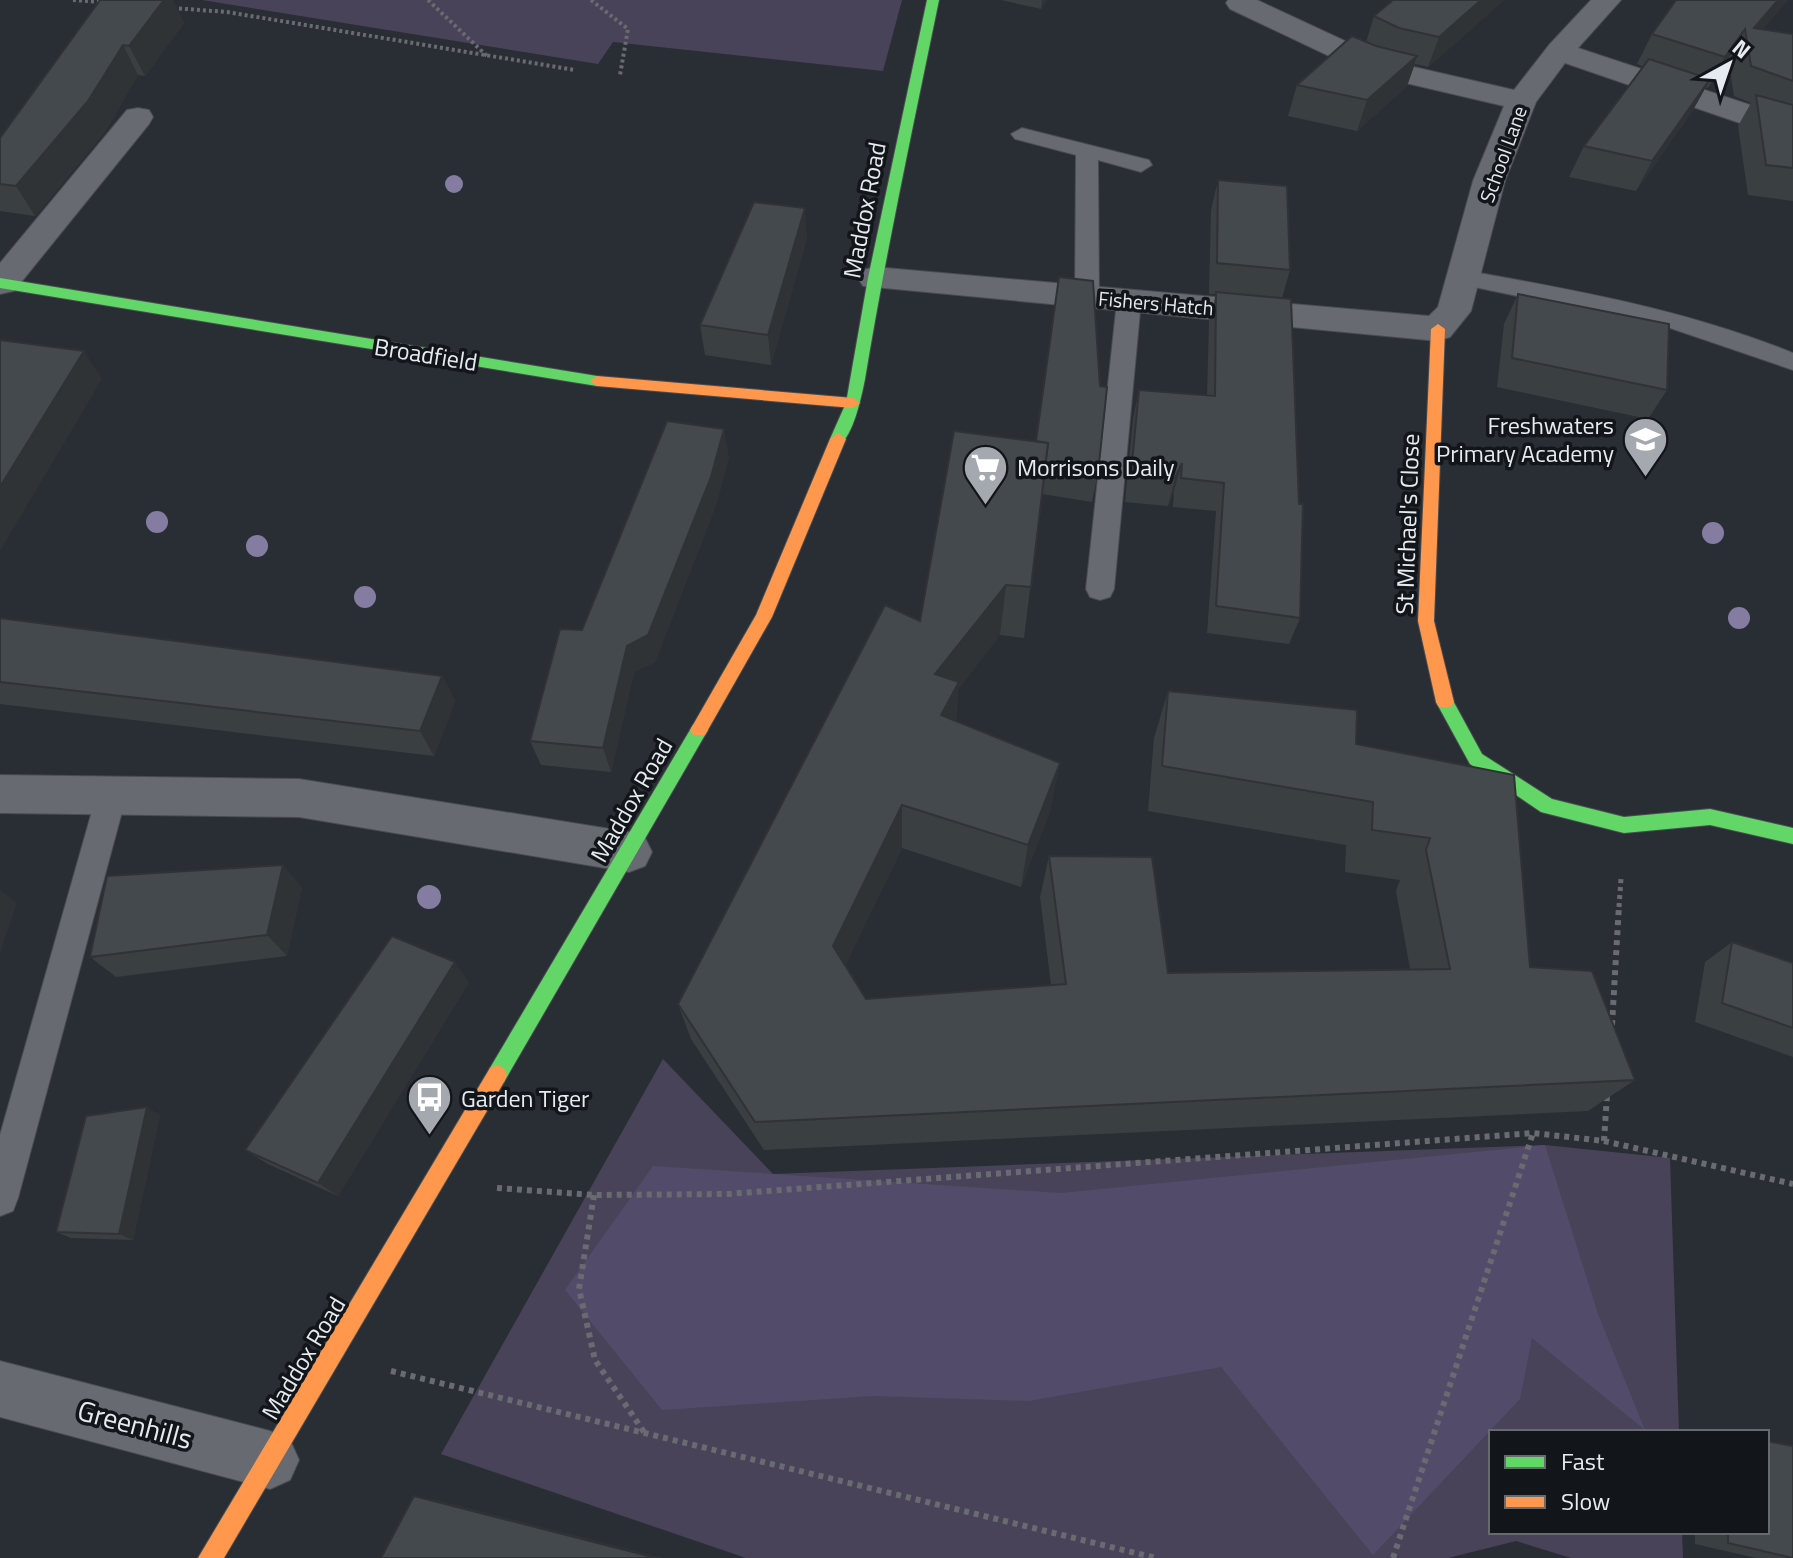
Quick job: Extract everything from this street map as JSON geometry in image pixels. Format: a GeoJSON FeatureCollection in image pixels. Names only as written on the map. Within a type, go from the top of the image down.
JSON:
{"type":"FeatureCollection","features":[{"type":"Feature","properties":{"kind":"street","name":"Maddox Road"},"geometry":{"type":"LineString","coordinates":[[210,1558],[629,852],[764,617],[853,403],[875,278],[933,0]]}},
{"type":"Feature","properties":{"kind":"street","name":"School Lane"},"geometry":{"type":"LineString","coordinates":[[1438,329],[1454,311],[1489,181],[1521,101],[1559,51],[1607,0]]}},
{"type":"Feature","properties":{"kind":"street"},"geometry":{"type":"LineString","coordinates":[[1242,1],[1378,68],[1521,101]]}},
{"type":"Feature","properties":{"kind":"street"},"geometry":{"type":"LineString","coordinates":[[1559,51],[1793,128]]}},
{"type":"Feature","properties":{"kind":"street","name":"Broadfield"},"geometry":{"type":"LineString","coordinates":[[1,283],[138,117]]}},
{"type":"Feature","properties":{"kind":"street","name":"Fishers Hatch"},"geometry":{"type":"LineString","coordinates":[[875,278],[1438,329]]}},
{"type":"Feature","properties":{"kind":"street","name":"Broadfield"},"geometry":{"type":"LineString","coordinates":[[1,283],[582,380],[853,403]]}},
{"type":"Feature","properties":{"kind":"street","name":"St Michael's Close"},"geometry":{"type":"LineString","coordinates":[[1438,329],[1426,621],[1445,702],[1476,759],[1547,806],[1624,825],[1710,817],[1793,836]]}},
{"type":"Feature","properties":{"kind":"street"},"geometry":{"type":"LineString","coordinates":[[0,794],[299,798],[629,852]]}},
{"type":"Feature","properties":{"kind":"street","name":"Greenhills"},"geometry":{"type":"LineString","coordinates":[[0,1389],[270,1460]]}},
{"type":"Feature","properties":{"kind":"lane"},"geometry":{"type":"LineString","coordinates":[[1022,134],[1141,165]]}},
{"type":"Feature","properties":{"kind":"lane"},"geometry":{"type":"LineString","coordinates":[[1087,151],[1087,297]]}},
{"type":"Feature","properties":{"kind":"lane"},"geometry":{"type":"LineString","coordinates":[[1463,278],[1538,291],[1677,323],[1793,362]]}},
{"type":"Feature","properties":{"kind":"lane"},"geometry":{"type":"LineString","coordinates":[[1100,589],[1129,301]]}},
{"type":"Feature","properties":{"kind":"lane"},"geometry":{"type":"LineString","coordinates":[[0,1198],[111,797]]}},
{"type":"Feature","properties":{"kind":"path"},"geometry":{"type":"LineString","coordinates":[[73,0],[103,2]]}},
{"type":"Feature","properties":{"kind":"path"},"geometry":{"type":"LineString","coordinates":[[428,0],[488,57]]}},
{"type":"Feature","properties":{"kind":"path"},"geometry":{"type":"LineString","coordinates":[[591,0],[628,29],[620,75]]}},
{"type":"Feature","properties":{"kind":"path"},"geometry":{"type":"LineString","coordinates":[[165,7],[227,12],[575,70]]}},
{"type":"Feature","properties":{"kind":"path"},"geometry":{"type":"LineString","coordinates":[[1611,1035],[1624,825]]}},
{"type":"Feature","properties":{"kind":"path"},"geometry":{"type":"LineString","coordinates":[[1604,1141],[1608,1080]]}},
{"type":"Feature","properties":{"kind":"path"},"geometry":{"type":"LineString","coordinates":[[432,1184],[594,1195],[728,1194],[1533,1133],[1604,1141],[1793,1184]]}},
{"type":"Feature","properties":{"kind":"path"},"geometry":{"type":"LineString","coordinates":[[1393,1558],[1533,1133]]}},
{"type":"Feature","properties":{"kind":"path"},"geometry":{"type":"LineString","coordinates":[[594,1195],[579,1289],[595,1360],[644,1433]]}},
{"type":"Feature","properties":{"kind":"path"},"geometry":{"type":"LineString","coordinates":[[331,1357],[1156,1558]]}},
{"type":"Feature","properties":{"kind":"shaded area"},"geometry":{"type":"Polygon","coordinates":[[[202,0],[902,0],[883,71],[613,42],[598,64],[202,0]]]}},
{"type":"Feature","properties":{"kind":"shaded area"},"geometry":{"type":"Polygon","coordinates":[[[663,1059],[773,1174],[1545,1145],[1670,1158],[1679,1430],[1489,1430],[1489,1534],[1682,1534],[1683,1558],[1571,1558],[1516,1541],[1448,1558],[746,1558],[441,1454],[663,1059]]]}},
{"type":"Feature","properties":{"kind":"shaded area"},"geometry":{"type":"Polygon","coordinates":[[[1545,1145],[1598,1314],[1645,1430],[1532,1338],[1520,1399],[1373,1555],[1221,1367],[1029,1401],[874,1396],[662,1410],[565,1290],[653,1166],[1061,1193],[1545,1145]]]}},
{"type":"Feature","properties":{"kind":"building"},"geometry":{"type":"Polygon","coordinates":[[[100,0],[164,0],[129,46],[123,45],[88,101],[16,186],[0,184],[0,138],[100,0]]]}},
{"type":"Feature","properties":{"kind":"building"},"geometry":{"type":"Polygon","coordinates":[[[1393,0],[1481,0],[1439,37],[1399,28],[1374,16],[1393,0]]]}},
{"type":"Feature","properties":{"kind":"building"},"geometry":{"type":"Polygon","coordinates":[[[1676,0],[1778,0],[1754,28],[1793,34],[1793,81],[1751,66],[1745,29],[1725,57],[1652,34],[1676,0]]]}},
{"type":"Feature","properties":{"kind":"building"},"geometry":{"type":"Polygon","coordinates":[[[1352,36],[1376,46],[1417,56],[1367,100],[1297,85],[1352,36]]]}},
{"type":"Feature","properties":{"kind":"building"},"geometry":{"type":"Polygon","coordinates":[[[1649,59],[1710,79],[1652,161],[1584,146],[1649,59]]]}},
{"type":"Feature","properties":{"kind":"building"},"geometry":{"type":"Polygon","coordinates":[[[1756,95],[1793,105],[1793,168],[1766,165],[1756,95]]]}},
{"type":"Feature","properties":{"kind":"building"},"geometry":{"type":"Polygon","coordinates":[[[1218,180],[1287,186],[1290,270],[1217,263],[1218,180]]]}},
{"type":"Feature","properties":{"kind":"building"},"geometry":{"type":"Polygon","coordinates":[[[754,202],[805,208],[768,335],[700,325],[754,202]]]}},
{"type":"Feature","properties":{"kind":"building"},"geometry":{"type":"Polygon","coordinates":[[[1059,277],[1093,281],[1100,386],[1107,387],[1098,473],[1045,465],[1048,443],[1036,441],[1059,277]]]}},
{"type":"Feature","properties":{"kind":"building"},"geometry":{"type":"Polygon","coordinates":[[[1216,292],[1291,299],[1299,504],[1303,504],[1300,618],[1216,606],[1224,483],[1181,478],[1182,463],[1175,478],[1131,473],[1139,390],[1215,396],[1216,292]]]}},
{"type":"Feature","properties":{"kind":"building"},"geometry":{"type":"Polygon","coordinates":[[[1518,294],[1669,324],[1667,390],[1512,358],[1518,294]]]}},
{"type":"Feature","properties":{"kind":"building"},"geometry":{"type":"Polygon","coordinates":[[[0,340],[84,351],[0,487],[0,340]]]}},
{"type":"Feature","properties":{"kind":"building"},"geometry":{"type":"Polygon","coordinates":[[[667,421],[724,429],[711,477],[648,635],[627,646],[603,748],[530,741],[560,629],[582,630],[667,421]]]}},
{"type":"Feature","properties":{"kind":"building"},"geometry":{"type":"Polygon","coordinates":[[[954,431],[1048,443],[1031,587],[1006,585],[935,674],[959,682],[941,715],[1060,763],[1028,845],[902,805],[833,946],[866,999],[1066,984],[1049,856],[1152,857],[1168,973],[1450,969],[1426,850],[1430,838],[1372,830],[1373,802],[1162,766],[1168,691],[1357,710],[1356,744],[1514,775],[1530,967],[1592,971],[1635,1080],[755,1122],[678,1004],[885,605],[920,621],[954,431]]]}},
{"type":"Feature","properties":{"kind":"building"},"geometry":{"type":"Polygon","coordinates":[[[0,618],[442,676],[420,731],[0,682],[0,618]]]}},
{"type":"Feature","properties":{"kind":"building"},"geometry":{"type":"Polygon","coordinates":[[[283,865],[267,935],[90,957],[107,876],[283,865]]]}},
{"type":"Feature","properties":{"kind":"building"},"geometry":{"type":"Polygon","coordinates":[[[392,936],[455,962],[318,1183],[245,1150],[392,936]]]}},
{"type":"Feature","properties":{"kind":"building"},"geometry":{"type":"Polygon","coordinates":[[[1732,942],[1793,963],[1793,1028],[1722,1003],[1732,942]]]}},
{"type":"Feature","properties":{"kind":"building"},"geometry":{"type":"Polygon","coordinates":[[[147,1107],[119,1234],[56,1232],[86,1116],[147,1107]]]}},
{"type":"Feature","properties":{"kind":"building"},"geometry":{"type":"Polygon","coordinates":[[[1769,1441],[1793,1446],[1793,1558],[1728,1543],[1728,1534],[1769,1534],[1769,1441]]]}},
{"type":"Feature","properties":{"kind":"building"},"geometry":{"type":"Polygon","coordinates":[[[414,1496],[656,1558],[381,1558],[414,1496]]]}},
{"type":"Feature","properties":{"kind":"traffic: fast"},"geometry":{"type":"LineString","coordinates":[[838,439],[853,403],[875,278],[933,0]]}},
{"type":"Feature","properties":{"kind":"traffic: fast"},"geometry":{"type":"LineString","coordinates":[[0,283],[597,381]]}},
{"type":"Feature","properties":{"kind":"traffic: fast"},"geometry":{"type":"LineString","coordinates":[[1445,702],[1476,759],[1547,806],[1624,825],[1710,817],[1793,836]]}},
{"type":"Feature","properties":{"kind":"traffic: fast"},"geometry":{"type":"LineString","coordinates":[[497,1075],[699,730]]}},
{"type":"Feature","properties":{"kind":"traffic: slow"},"geometry":{"type":"LineString","coordinates":[[1438,329],[1426,621],[1445,702]]}},
{"type":"Feature","properties":{"kind":"traffic: slow"},"geometry":{"type":"LineString","coordinates":[[597,381],[853,403]]}},
{"type":"Feature","properties":{"kind":"traffic: slow"},"geometry":{"type":"LineString","coordinates":[[699,730],[764,617],[838,439]]}},
{"type":"Feature","properties":{"kind":"traffic: slow"},"geometry":{"type":"LineString","coordinates":[[210,1558],[497,1075]]}},
{"type":"Feature","properties":{"kind":"place","name":"Freshwaters Primary Academy"},"geometry":{"type":"Point","coordinates":[1645,478]}},
{"type":"Feature","properties":{"kind":"place","name":"Morrisons Daily"},"geometry":{"type":"Point","coordinates":[986,506]}},
{"type":"Feature","properties":{"kind":"place","name":"Garden Tiger"},"geometry":{"type":"Point","coordinates":[430,1137]}}]}
